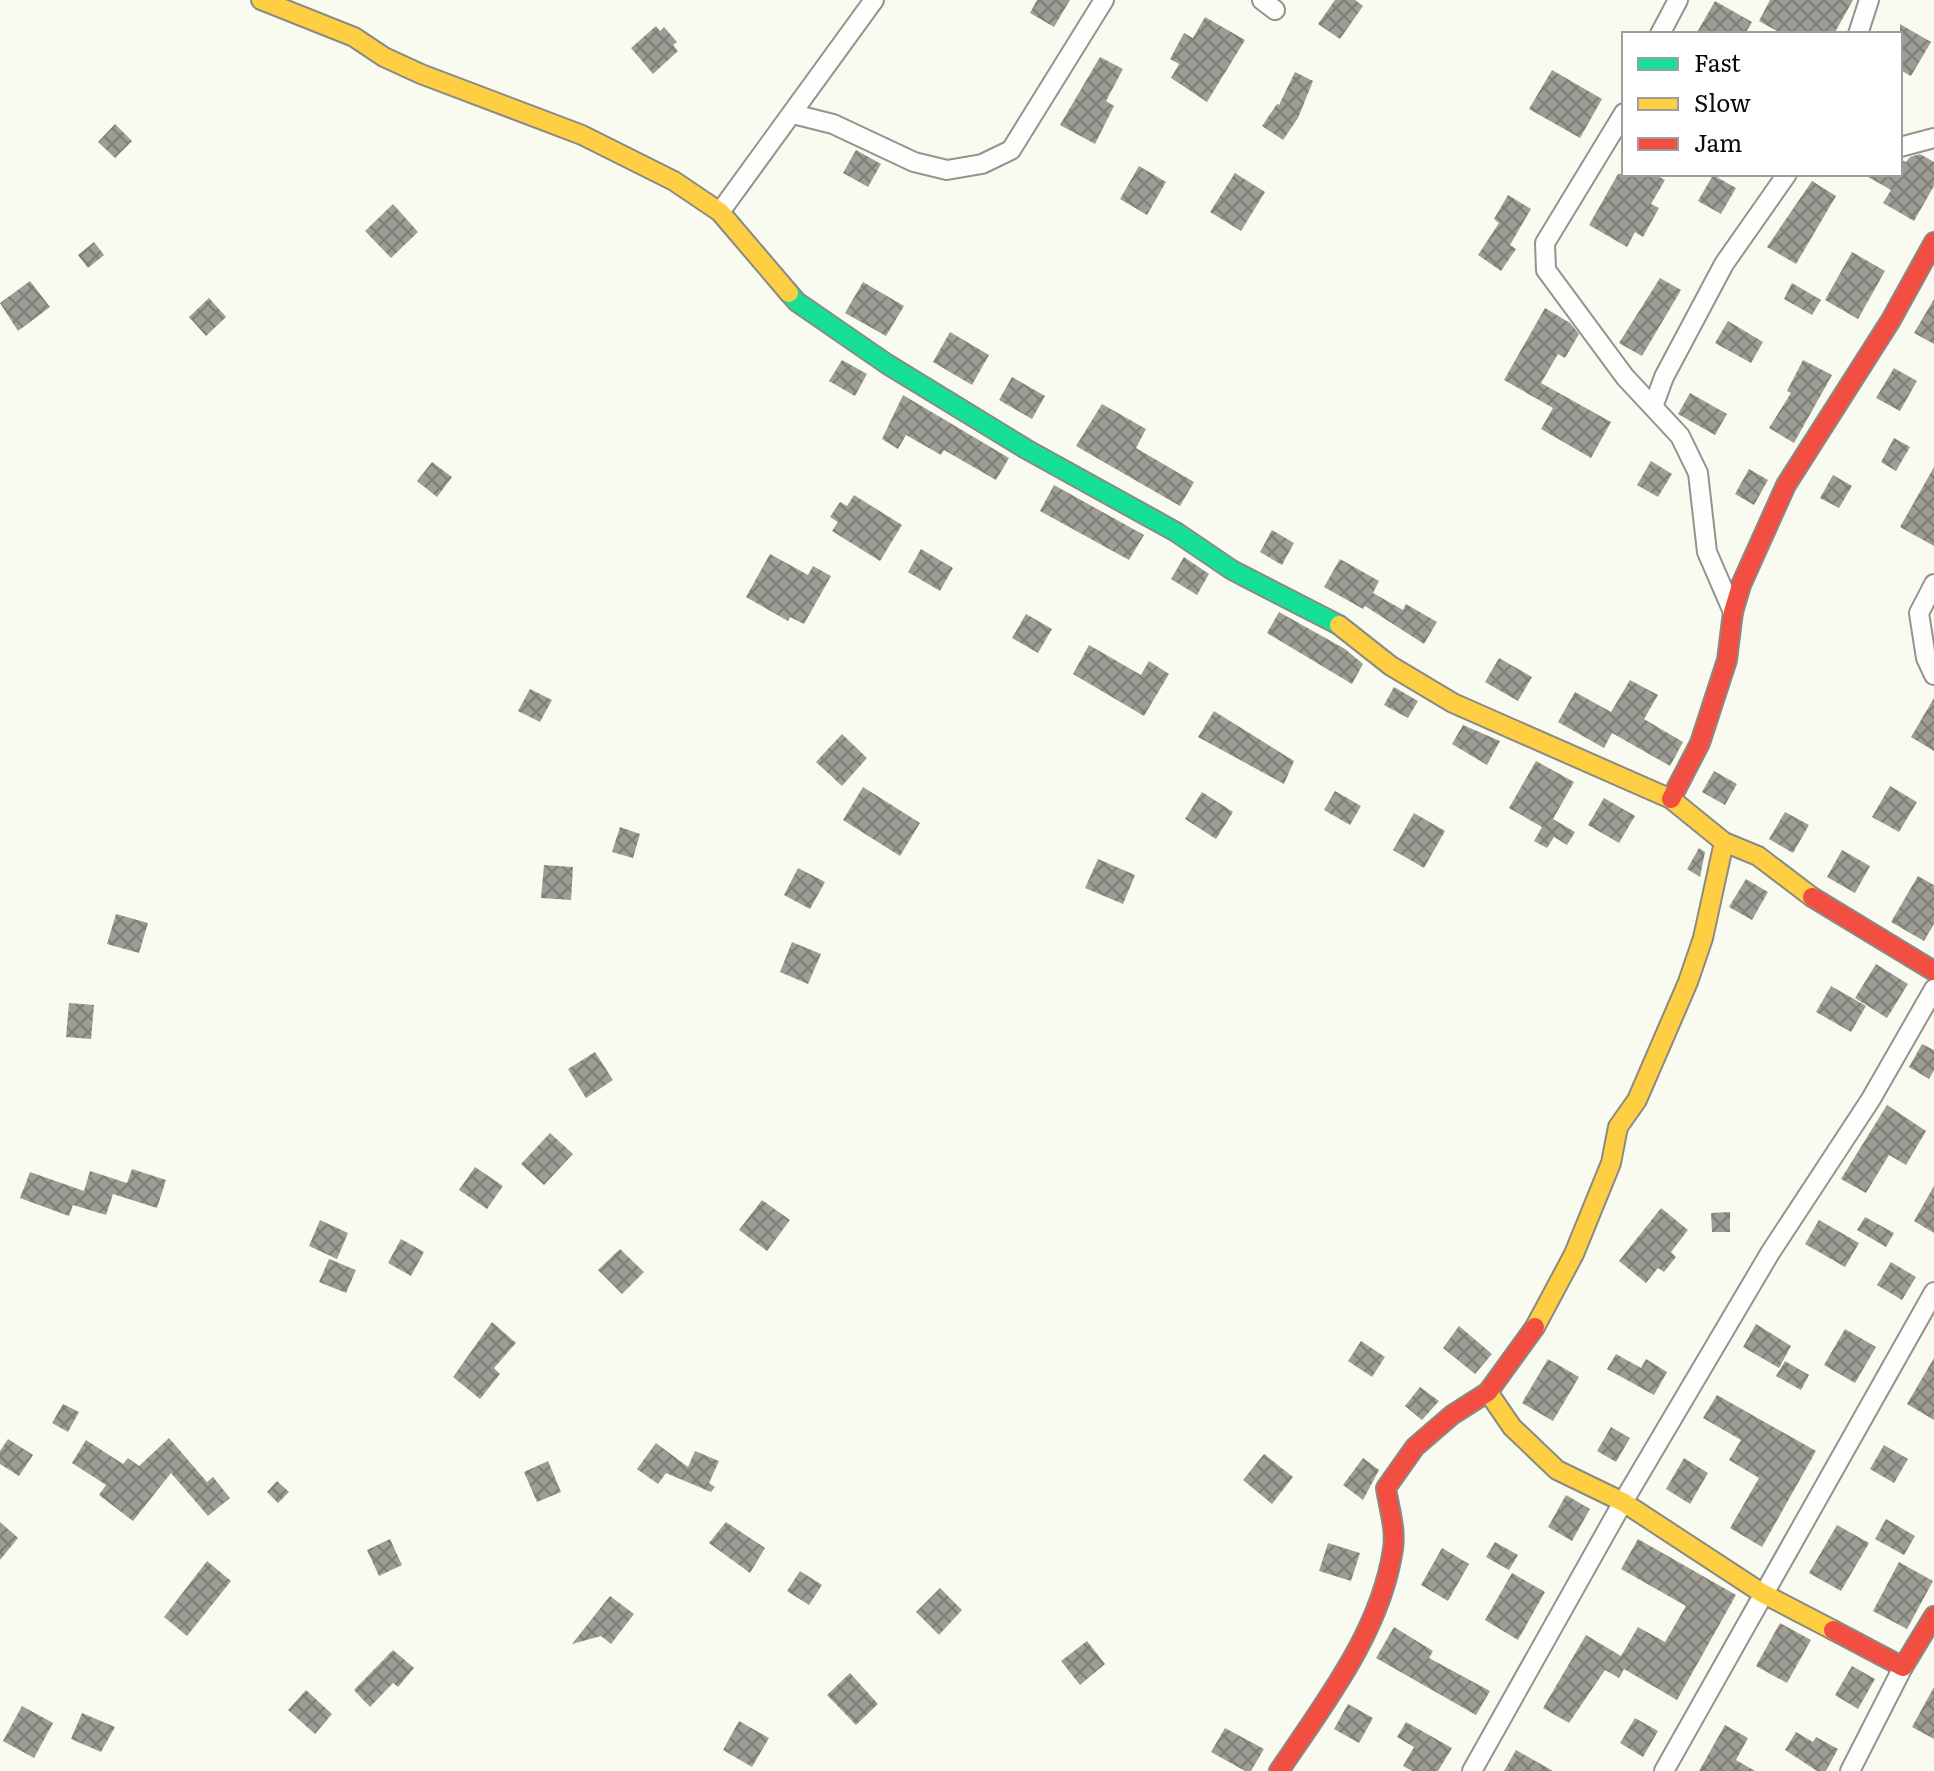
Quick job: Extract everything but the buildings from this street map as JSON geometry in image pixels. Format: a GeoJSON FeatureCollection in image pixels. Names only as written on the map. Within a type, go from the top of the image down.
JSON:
{"type":"FeatureCollection","features":[{"type":"Feature","properties":{"kind":"street"},"geometry":{"type":"LineString","coordinates":[[261,0],[354,37],[384,57],[421,74],[582,135],[649,168],[720,212],[797,302],[887,364],[1026,449],[1176,532],[1232,570],[1346,629],[1391,666],[1453,703],[1671,799],[1724,842],[1758,856],[1807,894],[1934,971]]}},
{"type":"Feature","properties":{"kind":"street"},"geometry":{"type":"LineString","coordinates":[[720,212],[874,0]]}},
{"type":"Feature","properties":{"kind":"street"},"geometry":{"type":"LineString","coordinates":[[793,114],[833,124],[914,162],[947,170],[982,164],[1011,150],[1104,0]]}},
{"type":"Feature","properties":{"kind":"street"},"geometry":{"type":"LineString","coordinates":[[1661,32],[1678,0]]}},
{"type":"Feature","properties":{"kind":"street"},"geometry":{"type":"LineString","coordinates":[[1859,32],[1869,0]]}},
{"type":"Feature","properties":{"kind":"street"},"geometry":{"type":"LineString","coordinates":[[1622,116],[1545,243],[1546,270],[1625,377],[1680,436],[1698,473],[1707,552],[1733,612]]}},
{"type":"Feature","properties":{"kind":"street"},"geometry":{"type":"LineString","coordinates":[[1902,146],[1934,138]]}},
{"type":"Feature","properties":{"kind":"street"},"geometry":{"type":"LineString","coordinates":[[1653,407],[1664,377],[1724,264],[1786,176]]}},
{"type":"Feature","properties":{"kind":"street"},"geometry":{"type":"LineString","coordinates":[[1671,799],[1700,743],[1727,660],[1733,612],[1786,485],[1891,320],[1934,242]]}},
{"type":"Feature","properties":{"kind":"street"},"geometry":{"type":"LineString","coordinates":[[1934,584],[1919,613],[1926,658],[1934,675]]}},
{"type":"Feature","properties":{"kind":"street"},"geometry":{"type":"LineString","coordinates":[[1279,1771],[1342,1671],[1378,1600],[1393,1547],[1386,1488],[1415,1447],[1452,1415],[1488,1392],[1533,1332],[1595,1207],[1611,1163],[1618,1127],[1637,1100],[1688,982],[1703,938],[1724,842]]}},
{"type":"Feature","properties":{"kind":"street"},"geometry":{"type":"LineString","coordinates":[[1472,1771],[1623,1502],[1770,1253],[1885,1077],[1934,989]]}},
{"type":"Feature","properties":{"kind":"street"},"geometry":{"type":"LineString","coordinates":[[1664,1771],[1934,1292]]}},
{"type":"Feature","properties":{"kind":"street"},"geometry":{"type":"LineString","coordinates":[[1488,1392],[1512,1427],[1557,1470],[1623,1502],[1762,1593],[1903,1667]]}},
{"type":"Feature","properties":{"kind":"street"},"geometry":{"type":"LineString","coordinates":[[1850,1771],[1903,1667],[1934,1616]]}},
{"type":"Feature","properties":{"kind":"traffic: fast"},"geometry":{"type":"LineString","coordinates":[[789,293],[797,302],[887,364],[1026,449],[1176,532],[1232,570],[1339,625]]}},
{"type":"Feature","properties":{"kind":"traffic: slow"},"geometry":{"type":"LineString","coordinates":[[261,0],[354,37],[384,57],[421,74],[582,135],[674,181],[720,212],[789,293]]}},
{"type":"Feature","properties":{"kind":"traffic: slow"},"geometry":{"type":"LineString","coordinates":[[1339,625],[1391,666],[1453,703],[1671,799],[1724,842],[1758,856],[1812,897]]}},
{"type":"Feature","properties":{"kind":"traffic: slow"},"geometry":{"type":"LineString","coordinates":[[1535,1327],[1574,1254],[1611,1163],[1618,1127],[1637,1100],[1688,982],[1703,938],[1724,842]]}},
{"type":"Feature","properties":{"kind":"traffic: slow"},"geometry":{"type":"LineString","coordinates":[[1488,1392],[1512,1427],[1557,1470],[1623,1502],[1762,1593],[1833,1630]]}},
{"type":"Feature","properties":{"kind":"traffic: jam"},"geometry":{"type":"LineString","coordinates":[[1671,799],[1700,743],[1727,660],[1733,612],[1741,585],[1786,485],[1891,320],[1934,242]]}},
{"type":"Feature","properties":{"kind":"traffic: jam"},"geometry":{"type":"LineString","coordinates":[[1812,897],[1934,971]]}},
{"type":"Feature","properties":{"kind":"traffic: jam"},"geometry":{"type":"LineString","coordinates":[[1279,1771],[1332,1693],[1364,1638],[1376,1609],[1387,1579],[1394,1541],[1386,1488],[1415,1447],[1452,1415],[1488,1392],[1535,1327]]}},
{"type":"Feature","properties":{"kind":"traffic: jam"},"geometry":{"type":"LineString","coordinates":[[1833,1630],[1903,1667],[1934,1616]]}}]}
